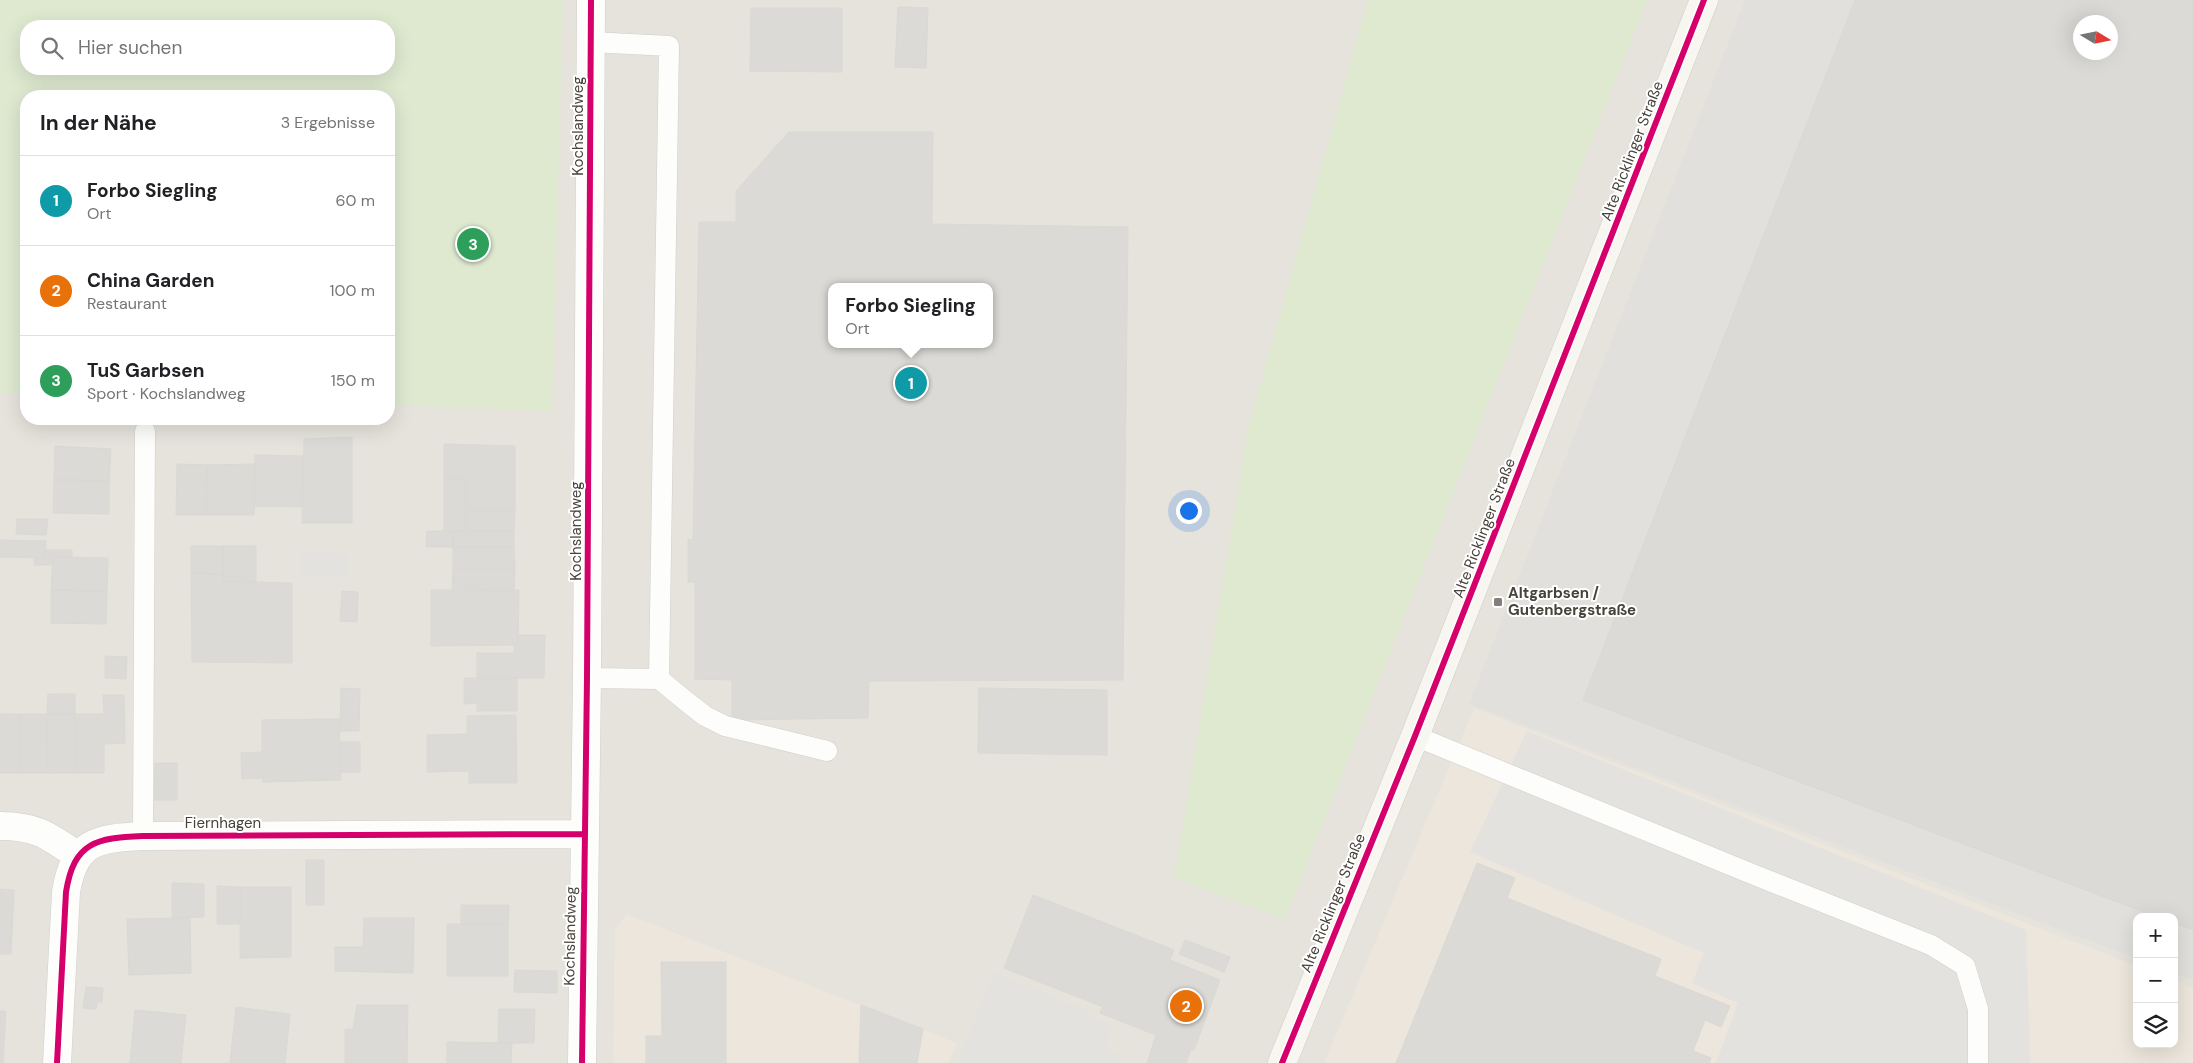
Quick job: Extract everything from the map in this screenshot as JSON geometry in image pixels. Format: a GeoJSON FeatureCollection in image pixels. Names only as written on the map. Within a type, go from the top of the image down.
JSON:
{"type":"FeatureCollection","features":[{"type":"Feature","properties":{"kind":"street","name":"Kochslandweg"},"geometry":{"type":"LineString","coordinates":[[582,1063],[584,834],[588,678],[591,0]]}},
{"type":"Feature","properties":{"kind":"street","name":"Alte Ricklinger Straße"},"geometry":{"type":"LineString","coordinates":[[1282,1063],[1415,736],[1704,0]]}},
{"type":"Feature","properties":{"kind":"street"},"geometry":{"type":"LineString","coordinates":[[0,826],[22,826],[46,833],[78,856],[69,873],[66,892],[56,1063]]}},
{"type":"Feature","properties":{"kind":"street","name":"Fiernhagen"},"geometry":{"type":"LineString","coordinates":[[78,856],[84,850],[104,840],[143,836],[584,834]]}},
{"type":"Feature","properties":{"kind":"lane"},"geometry":{"type":"LineString","coordinates":[[591,42],[669,46],[659,679]]}},
{"type":"Feature","properties":{"kind":"lane"},"geometry":{"type":"LineString","coordinates":[[143,836],[145,431]]}},
{"type":"Feature","properties":{"kind":"lane"},"geometry":{"type":"LineString","coordinates":[[588,678],[659,679],[706,716],[725,726],[827,751]]}},
{"type":"Feature","properties":{"kind":"lane"},"geometry":{"type":"LineString","coordinates":[[1415,736],[1757,876],[1932,945],[1965,966],[1978,1009],[1978,1063]]}},
{"type":"Feature","properties":{"kind":"shaded area"},"geometry":{"type":"Polygon","coordinates":[[[0,0],[2193,0],[2193,1063],[0,1063],[0,0]]]}},
{"type":"Feature","properties":{"kind":"shaded area"},"geometry":{"type":"Polygon","coordinates":[[[1745,0],[2193,0],[2193,980],[2178,974],[2178,913],[2133,913],[2133,957],[1469,704],[1745,0]]]}},
{"type":"Feature","properties":{"kind":"shaded area"},"geometry":{"type":"Polygon","coordinates":[[[301,551],[348,552],[348,577],[301,577],[301,551]]]}},
{"type":"Feature","properties":{"kind":"shaded area"},"geometry":{"type":"Polygon","coordinates":[[[1474,708],[2133,964],[2133,1048],[2178,1048],[2178,982],[2193,988],[2193,1063],[1324,1063],[1474,708]]]}},
{"type":"Feature","properties":{"kind":"shaded area"},"geometry":{"type":"Polygon","coordinates":[[[1527,731],[2026,930],[2030,1063],[1716,1063],[1738,1003],[1692,983],[1704,953],[1470,852],[1527,731]]]}},
{"type":"Feature","properties":{"kind":"shaded area"},"geometry":{"type":"Polygon","coordinates":[[[627,914],[957,1043],[949,1063],[613,1063],[615,929],[627,914]]]}},
{"type":"Feature","properties":{"kind":"shaded area"},"geometry":{"type":"Polygon","coordinates":[[[994,972],[1088,1011],[1089,1017],[1113,1025],[1105,1048],[1122,1055],[1119,1063],[957,1063],[994,972]]]}},
{"type":"Feature","properties":{"kind":"green space"},"geometry":{"type":"Polygon","coordinates":[[[0,0],[563,0],[552,411],[395,405],[395,90],[20,90],[20,393],[0,393],[0,0]]]}},
{"type":"Feature","properties":{"kind":"green space"},"geometry":{"type":"Polygon","coordinates":[[[1368,0],[1647,0],[1285,919],[1174,878],[1248,429],[1368,0]]]}},
{"type":"Feature","properties":{"kind":"building"},"geometry":{"type":"Polygon","coordinates":[[[1855,0],[2193,0],[2193,930],[2178,924],[2178,913],[2146,913],[1583,700],[1855,0]]]}},
{"type":"Feature","properties":{"kind":"building"},"geometry":{"type":"Polygon","coordinates":[[[898,7],[928,8],[926,68],[895,67],[898,7]]]}},
{"type":"Feature","properties":{"kind":"building"},"geometry":{"type":"Polygon","coordinates":[[[751,8],[842,8],[842,72],[750,71],[751,8]]]}},
{"type":"Feature","properties":{"kind":"building"},"geometry":{"type":"Polygon","coordinates":[[[789,132],[933,132],[932,224],[1128,227],[1123,680],[869,681],[868,718],[732,720],[732,680],[695,679],[695,582],[688,582],[688,539],[693,540],[699,222],[736,222],[736,191],[789,132]]]}},
{"type":"Feature","properties":{"kind":"building"},"geometry":{"type":"Polygon","coordinates":[[[352,437],[352,523],[302,523],[304,439],[352,437]]]}},
{"type":"Feature","properties":{"kind":"building"},"geometry":{"type":"Polygon","coordinates":[[[444,444],[515,446],[515,510],[466,510],[466,478],[444,478],[444,444]]]}},
{"type":"Feature","properties":{"kind":"building"},"geometry":{"type":"Polygon","coordinates":[[[55,446],[111,449],[109,481],[54,480],[55,446]]]}},
{"type":"Feature","properties":{"kind":"building"},"geometry":{"type":"Polygon","coordinates":[[[255,455],[303,456],[302,507],[254,506],[255,455]]]}},
{"type":"Feature","properties":{"kind":"building"},"geometry":{"type":"Polygon","coordinates":[[[177,464],[207,465],[206,515],[176,515],[177,464]]]}},
{"type":"Feature","properties":{"kind":"building"},"geometry":{"type":"Polygon","coordinates":[[[255,464],[254,515],[206,515],[207,465],[255,464]]]}},
{"type":"Feature","properties":{"kind":"building"},"geometry":{"type":"Polygon","coordinates":[[[444,478],[466,478],[466,531],[444,531],[444,478]]]}},
{"type":"Feature","properties":{"kind":"building"},"geometry":{"type":"Polygon","coordinates":[[[54,480],[109,481],[109,514],[53,513],[54,480]]]}},
{"type":"Feature","properties":{"kind":"building"},"geometry":{"type":"Polygon","coordinates":[[[466,510],[515,510],[514,531],[466,531],[466,510]]]}},
{"type":"Feature","properties":{"kind":"building"},"geometry":{"type":"Polygon","coordinates":[[[17,519],[48,519],[46,535],[16,534],[17,519]]]}},
{"type":"Feature","properties":{"kind":"building"},"geometry":{"type":"Polygon","coordinates":[[[427,531],[454,531],[453,547],[426,547],[427,531]]]}},
{"type":"Feature","properties":{"kind":"building"},"geometry":{"type":"Polygon","coordinates":[[[454,531],[514,531],[514,547],[453,547],[454,531]]]}},
{"type":"Feature","properties":{"kind":"building"},"geometry":{"type":"Polygon","coordinates":[[[0,540],[46,541],[45,558],[0,557],[0,540]]]}},
{"type":"Feature","properties":{"kind":"building"},"geometry":{"type":"Polygon","coordinates":[[[191,546],[223,546],[223,574],[191,573],[191,546]]]}},
{"type":"Feature","properties":{"kind":"building"},"geometry":{"type":"Polygon","coordinates":[[[223,546],[256,546],[256,582],[223,581],[223,546]]]}},
{"type":"Feature","properties":{"kind":"building"},"geometry":{"type":"Polygon","coordinates":[[[453,547],[514,547],[515,568],[453,568],[453,547]]]}},
{"type":"Feature","properties":{"kind":"building"},"geometry":{"type":"Polygon","coordinates":[[[46,550],[72,550],[72,557],[53,557],[52,565],[34,565],[34,558],[45,558],[46,550]]]}},
{"type":"Feature","properties":{"kind":"building"},"geometry":{"type":"Polygon","coordinates":[[[53,557],[108,558],[107,591],[51,590],[53,557]]]}},
{"type":"Feature","properties":{"kind":"building"},"geometry":{"type":"Polygon","coordinates":[[[453,568],[515,568],[514,590],[452,589],[453,568]]]}},
{"type":"Feature","properties":{"kind":"building"},"geometry":{"type":"Polygon","coordinates":[[[191,573],[223,574],[223,581],[292,583],[292,663],[192,662],[191,573]]]}},
{"type":"Feature","properties":{"kind":"building"},"geometry":{"type":"Polygon","coordinates":[[[51,590],[107,591],[106,624],[51,623],[51,590]]]}},
{"type":"Feature","properties":{"kind":"building"},"geometry":{"type":"Polygon","coordinates":[[[431,590],[519,590],[518,645],[431,646],[431,590]]]}},
{"type":"Feature","properties":{"kind":"building"},"geometry":{"type":"Polygon","coordinates":[[[342,591],[358,592],[357,622],[340,621],[342,591]]]}},
{"type":"Feature","properties":{"kind":"building"},"geometry":{"type":"Polygon","coordinates":[[[518,635],[545,635],[544,678],[477,678],[477,653],[514,653],[514,645],[518,645],[518,635]]]}},
{"type":"Feature","properties":{"kind":"building"},"geometry":{"type":"Polygon","coordinates":[[[105,656],[127,657],[126,679],[105,678],[105,656]]]}},
{"type":"Feature","properties":{"kind":"building"},"geometry":{"type":"Polygon","coordinates":[[[464,678],[517,678],[517,711],[477,711],[477,703],[464,704],[464,678]]]}},
{"type":"Feature","properties":{"kind":"building"},"geometry":{"type":"Polygon","coordinates":[[[341,688],[360,689],[359,731],[340,731],[341,688]]]}},
{"type":"Feature","properties":{"kind":"building"},"geometry":{"type":"Polygon","coordinates":[[[979,688],[1107,690],[1107,755],[978,753],[979,688]]]}},
{"type":"Feature","properties":{"kind":"building"},"geometry":{"type":"Polygon","coordinates":[[[48,694],[75,694],[75,714],[47,714],[48,694]]]}},
{"type":"Feature","properties":{"kind":"building"},"geometry":{"type":"Polygon","coordinates":[[[103,695],[124,695],[125,743],[104,744],[104,773],[75,773],[75,714],[104,714],[103,695]]]}},
{"type":"Feature","properties":{"kind":"building"},"geometry":{"type":"Polygon","coordinates":[[[0,714],[19,714],[19,773],[0,773],[0,714]]]}},
{"type":"Feature","properties":{"kind":"building"},"geometry":{"type":"Polygon","coordinates":[[[19,714],[47,714],[48,773],[19,773],[19,714]]]}},
{"type":"Feature","properties":{"kind":"building"},"geometry":{"type":"Polygon","coordinates":[[[47,714],[75,714],[75,773],[48,773],[47,714]]]}},
{"type":"Feature","properties":{"kind":"building"},"geometry":{"type":"Polygon","coordinates":[[[516,715],[517,783],[469,783],[469,771],[427,772],[427,735],[467,734],[467,716],[516,715]]]}},
{"type":"Feature","properties":{"kind":"building"},"geometry":{"type":"Polygon","coordinates":[[[339,719],[341,780],[263,782],[263,778],[242,779],[241,753],[262,752],[262,720],[339,719]]]}},
{"type":"Feature","properties":{"kind":"building"},"geometry":{"type":"Polygon","coordinates":[[[340,742],[360,742],[360,772],[341,772],[340,742]]]}},
{"type":"Feature","properties":{"kind":"building"},"geometry":{"type":"Polygon","coordinates":[[[155,763],[177,763],[177,800],[154,800],[155,763]]]}},
{"type":"Feature","properties":{"kind":"building"},"geometry":{"type":"Polygon","coordinates":[[[306,860],[324,860],[324,905],[306,905],[306,860]]]}},
{"type":"Feature","properties":{"kind":"building"},"geometry":{"type":"Polygon","coordinates":[[[1477,863],[1515,878],[1507,898],[1661,959],[1655,976],[1730,1006],[1721,1027],[1705,1020],[1693,1051],[1711,1058],[1709,1063],[1396,1063],[1477,863]]]}},
{"type":"Feature","properties":{"kind":"building"},"geometry":{"type":"Polygon","coordinates":[[[172,883],[204,884],[204,917],[172,918],[172,883]]]}},
{"type":"Feature","properties":{"kind":"building"},"geometry":{"type":"Polygon","coordinates":[[[217,886],[240,887],[240,924],[217,924],[217,886]]]}},
{"type":"Feature","properties":{"kind":"building"},"geometry":{"type":"Polygon","coordinates":[[[240,887],[291,887],[291,957],[240,958],[240,887]]]}},
{"type":"Feature","properties":{"kind":"building"},"geometry":{"type":"Polygon","coordinates":[[[0,889],[14,890],[11,954],[0,954],[0,889]]]}},
{"type":"Feature","properties":{"kind":"building"},"geometry":{"type":"Polygon","coordinates":[[[1033,895],[1174,950],[1170,960],[1220,980],[1194,1050],[1191,1049],[1186,1063],[1147,1063],[1156,1035],[1100,1013],[1103,1007],[1004,968],[1033,895]]]}},
{"type":"Feature","properties":{"kind":"building"},"geometry":{"type":"Polygon","coordinates":[[[461,905],[509,905],[508,924],[461,924],[461,905]]]}},
{"type":"Feature","properties":{"kind":"building"},"geometry":{"type":"Polygon","coordinates":[[[190,918],[191,973],[129,975],[127,919],[190,918]]]}},
{"type":"Feature","properties":{"kind":"building"},"geometry":{"type":"Polygon","coordinates":[[[364,918],[414,918],[413,973],[335,971],[335,947],[363,947],[364,918]]]}},
{"type":"Feature","properties":{"kind":"building"},"geometry":{"type":"Polygon","coordinates":[[[447,924],[508,924],[508,976],[447,976],[447,924]]]}},
{"type":"Feature","properties":{"kind":"building"},"geometry":{"type":"Polygon","coordinates":[[[1185,940],[1230,957],[1224,972],[1179,954],[1185,940]]]}},
{"type":"Feature","properties":{"kind":"building"},"geometry":{"type":"Polygon","coordinates":[[[661,962],[726,962],[726,1063],[646,1063],[646,1036],[662,1036],[661,962]]]}},
{"type":"Feature","properties":{"kind":"building"},"geometry":{"type":"Polygon","coordinates":[[[515,970],[557,971],[557,993],[514,992],[515,970]]]}},
{"type":"Feature","properties":{"kind":"building"},"geometry":{"type":"Polygon","coordinates":[[[86,987],[103,988],[102,1002],[97,1002],[96,1009],[83,1008],[86,987]]]}},
{"type":"Feature","properties":{"kind":"building"},"geometry":{"type":"Polygon","coordinates":[[[357,1005],[408,1005],[407,1063],[345,1063],[345,1029],[353,1029],[357,1005]]]}},
{"type":"Feature","properties":{"kind":"building"},"geometry":{"type":"Polygon","coordinates":[[[861,1005],[923,1029],[917,1063],[859,1063],[861,1005]]]}},
{"type":"Feature","properties":{"kind":"building"},"geometry":{"type":"Polygon","coordinates":[[[236,1007],[290,1014],[285,1063],[230,1063],[236,1007]]]}},
{"type":"Feature","properties":{"kind":"building"},"geometry":{"type":"Polygon","coordinates":[[[499,1009],[535,1009],[534,1043],[498,1043],[499,1009]]]}},
{"type":"Feature","properties":{"kind":"building"},"geometry":{"type":"Polygon","coordinates":[[[135,1010],[186,1015],[181,1063],[130,1063],[135,1010]]]}},
{"type":"Feature","properties":{"kind":"building"},"geometry":{"type":"Polygon","coordinates":[[[0,1011],[6,1011],[3,1063],[0,1063],[0,1011]]]}},
{"type":"Feature","properties":{"kind":"building"},"geometry":{"type":"Polygon","coordinates":[[[447,1042],[512,1043],[511,1063],[447,1063],[447,1042]]]}},
{"type":"Feature","properties":{"kind":"cycle path"},"geometry":{"type":"LineString","coordinates":[[582,1063],[587,678],[591,0]]}},
{"type":"Feature","properties":{"kind":"cycle path"},"geometry":{"type":"LineString","coordinates":[[1282,1063],[1415,736],[1704,0]]}},
{"type":"Feature","properties":{"kind":"cycle path"},"geometry":{"type":"LineString","coordinates":[[57,1063],[66,892],[75,862],[81,853],[100,841],[143,836],[584,834]]}},
{"type":"Feature","properties":{"kind":"place","name":"TuS Garbsen"},"geometry":{"type":"Point","coordinates":[473,244]}},
{"type":"Feature","properties":{"kind":"place","name":"Forbo Siegling"},"geometry":{"type":"Point","coordinates":[911,383]}},
{"type":"Feature","properties":{"kind":"place","name":"Altgarbsen / Gutenbergstraße"},"geometry":{"type":"Point","coordinates":[1498,602]}},
{"type":"Feature","properties":{"kind":"place","name":"China Garden"},"geometry":{"type":"Point","coordinates":[1186,1006]}}]}
